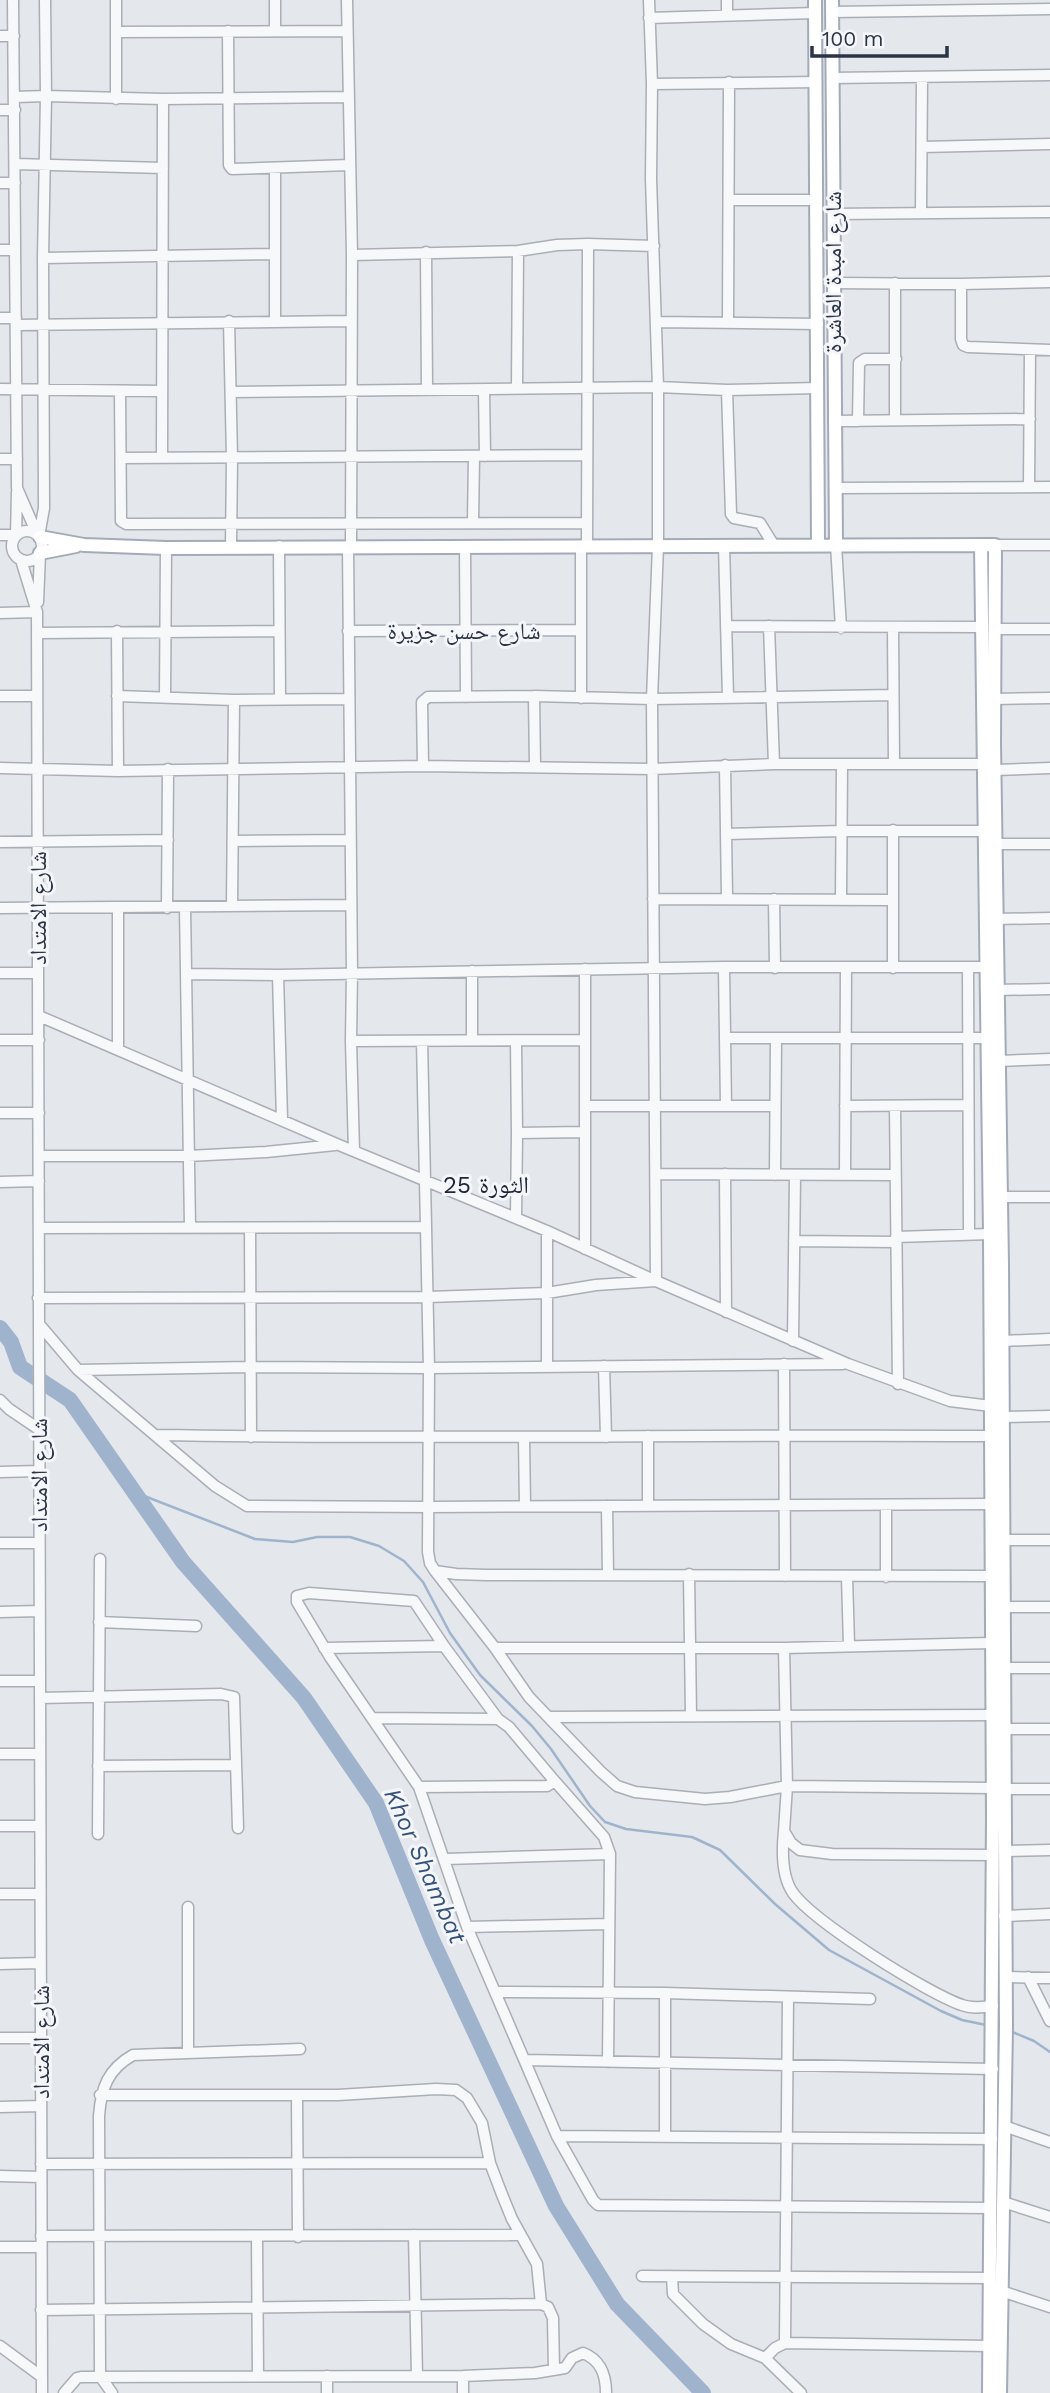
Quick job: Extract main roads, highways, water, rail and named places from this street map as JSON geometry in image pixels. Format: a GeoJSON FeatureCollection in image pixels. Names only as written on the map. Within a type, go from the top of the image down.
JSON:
{"type":"FeatureCollection","features":[{"type":"Feature","properties":{"kind":"main road","name":"شارع امبدة العاشرة"},"geometry":{"type":"LineString","coordinates":[[815,6],[818,545]]}},
{"type":"Feature","properties":{"kind":"main road","name":"شارع امبدة العاشرة"},"geometry":{"type":"LineString","coordinates":[[832,6],[836,545]]}},
{"type":"Feature","properties":{"kind":"main road"},"geometry":{"type":"LineString","coordinates":[[818,515],[835,516]]}},
{"type":"Feature","properties":{"kind":"main road"},"geometry":{"type":"LineString","coordinates":[[38,536],[83,545],[166,548],[988,545],[989,767],[995,844],[1001,1197],[1004,1729],[998,1788]]}},
{"type":"Feature","properties":{"kind":"main road"},"geometry":{"type":"LineString","coordinates":[[40,554],[83,545]]}},
{"type":"Feature","properties":{"kind":"main road"},"geometry":{"type":"LineString","coordinates":[[989,628],[994,699],[984,831],[992,1436],[992,1714],[998,1788],[993,2006],[1000,2024]]}},
{"type":"Feature","properties":{"kind":"main road"},"geometry":{"type":"LineString","coordinates":[[998,1853],[1004,1916],[1005,1977],[999,2040],[1004,2126],[1000,2393]]}},
{"type":"Feature","properties":{"kind":"main road"},"geometry":{"type":"LineString","coordinates":[[989,2393],[993,2069],[999,2040]]}},
{"type":"Feature","properties":{"kind":"waterway","name":"Khor Shambat"},"geometry":{"type":"LineString","coordinates":[[0,1328],[11,1342],[20,1367],[70,1400],[183,1562],[304,1698],[376,1803],[432,1940],[556,2206],[617,2304],[703,2393]]}},
{"type":"Feature","properties":{"kind":"waterway"},"geometry":{"type":"LineString","coordinates":[[134,1492],[255,1539],[293,1542],[317,1537],[350,1537],[379,1546],[404,1561],[423,1582],[450,1633],[480,1675],[532,1726],[590,1806],[605,1822],[626,1829],[692,1837],[720,1850],[775,1904],[829,1950],[941,2011],[962,2020],[986,2025]]}},
{"type":"Feature","properties":{"kind":"waterway"},"geometry":{"type":"LineString","coordinates":[[1010,2031],[1034,2041],[1050,2052]]}},
{"type":"Feature","properties":{"kind":"district","name":"الثورة 25"},"geometry":{"type":"Point","coordinates":[486,1185]}}]}
